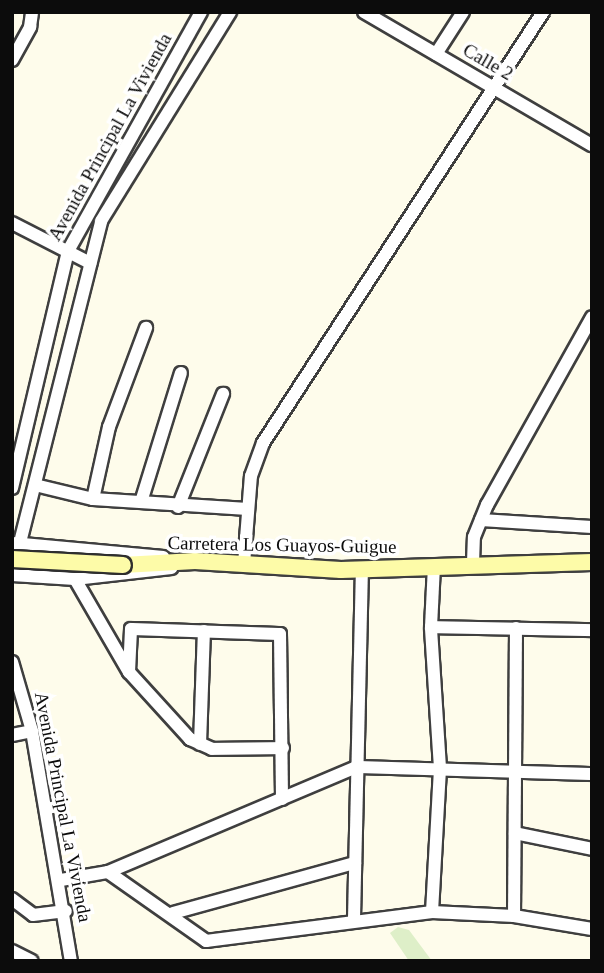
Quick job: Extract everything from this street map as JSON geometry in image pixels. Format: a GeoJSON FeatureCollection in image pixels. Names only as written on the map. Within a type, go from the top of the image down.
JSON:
{"type":"FeatureCollection","features":[{"type":"Feature","properties":{"kind":"main road","name":"Carretera Los Guayos-Guigue"},"geometry":{"type":"LineString","coordinates":[[14,549],[123,565],[195,561],[362,570],[473,563],[592,562]]}},
{"type":"Feature","properties":{"kind":"street"},"geometry":{"type":"LineString","coordinates":[[12,60],[30,27],[32,12]]}},
{"type":"Feature","properties":{"kind":"street","name":"Avenida Principal La Vivienda"},"geometry":{"type":"LineString","coordinates":[[14,481],[68,251],[201,12]]}},
{"type":"Feature","properties":{"kind":"street","name":"Avenida Principal La Vivienda"},"geometry":{"type":"LineString","coordinates":[[12,575],[14,549],[35,485],[101,221],[230,12]]}},
{"type":"Feature","properties":{"kind":"street","name":"Calle 2"},"geometry":{"type":"LineString","coordinates":[[365,12],[592,145]]}},
{"type":"Feature","properties":{"kind":"street"},"geometry":{"type":"LineString","coordinates":[[436,54],[463,12]]}},
{"type":"Feature","properties":{"kind":"street"},"geometry":{"type":"LineString","coordinates":[[244,564],[251,476],[263,443],[543,12]]}},
{"type":"Feature","properties":{"kind":"street"},"geometry":{"type":"LineString","coordinates":[[12,223],[90,262]]}},
{"type":"Feature","properties":{"kind":"street"},"geometry":{"type":"LineString","coordinates":[[473,563],[481,520],[592,317]]}},
{"type":"Feature","properties":{"kind":"street"},"geometry":{"type":"LineString","coordinates":[[93,499],[108,427],[146,328]]}},
{"type":"Feature","properties":{"kind":"street"},"geometry":{"type":"LineString","coordinates":[[141,502],[181,373]]}},
{"type":"Feature","properties":{"kind":"street"},"geometry":{"type":"LineString","coordinates":[[178,507],[223,394]]}},
{"type":"Feature","properties":{"kind":"street"},"geometry":{"type":"LineString","coordinates":[[35,485],[93,499],[178,507],[248,509]]}},
{"type":"Feature","properties":{"kind":"street"},"geometry":{"type":"LineString","coordinates":[[481,520],[592,527]]}},
{"type":"Feature","properties":{"kind":"street"},"geometry":{"type":"LineString","coordinates":[[14,549],[195,561]]}},
{"type":"Feature","properties":{"kind":"street"},"geometry":{"type":"LineString","coordinates":[[12,575],[75,579],[142,575],[195,561]]}},
{"type":"Feature","properties":{"kind":"street"},"geometry":{"type":"LineString","coordinates":[[432,912],[440,768],[431,627],[434,566]]}},
{"type":"Feature","properties":{"kind":"street"},"geometry":{"type":"LineString","coordinates":[[354,919],[362,570]]}},
{"type":"Feature","properties":{"kind":"street"},"geometry":{"type":"LineString","coordinates":[[75,579],[130,672],[159,710],[200,744],[212,749],[283,748]]}},
{"type":"Feature","properties":{"kind":"street"},"geometry":{"type":"LineString","coordinates":[[431,627],[592,629]]}},
{"type":"Feature","properties":{"kind":"street"},"geometry":{"type":"LineString","coordinates":[[514,916],[516,628]]}},
{"type":"Feature","properties":{"kind":"street"},"geometry":{"type":"LineString","coordinates":[[130,672],[131,629],[280,634],[282,799]]}},
{"type":"Feature","properties":{"kind":"street"},"geometry":{"type":"LineString","coordinates":[[200,744],[204,631]]}},
{"type":"Feature","properties":{"kind":"street","name":"Avenida Principal La Vivienda"},"geometry":{"type":"LineString","coordinates":[[13,665],[32,731],[61,880],[71,961]]}},
{"type":"Feature","properties":{"kind":"street"},"geometry":{"type":"LineString","coordinates":[[12,734],[32,731]]}},
{"type":"Feature","properties":{"kind":"street"},"geometry":{"type":"LineString","coordinates":[[61,880],[108,872],[356,767],[592,774]]}},
{"type":"Feature","properties":{"kind":"street"},"geometry":{"type":"LineString","coordinates":[[516,833],[592,849]]}},
{"type":"Feature","properties":{"kind":"street"},"geometry":{"type":"LineString","coordinates":[[173,913],[355,863]]}},
{"type":"Feature","properties":{"kind":"street"},"geometry":{"type":"LineString","coordinates":[[108,872],[173,913],[191,935],[217,942],[354,919],[432,912],[514,916],[592,929]]}},
{"type":"Feature","properties":{"kind":"street"},"geometry":{"type":"LineString","coordinates":[[12,899],[33,915],[65,911]]}},
{"type":"Feature","properties":{"kind":"street"},"geometry":{"type":"LineString","coordinates":[[12,951],[32,961]]}},
{"type":"Feature","properties":{"kind":"green space"},"geometry":{"type":"Polygon","coordinates":[[[398,927],[409,930],[432,961],[409,961],[390,933],[398,927]]]}}]}
